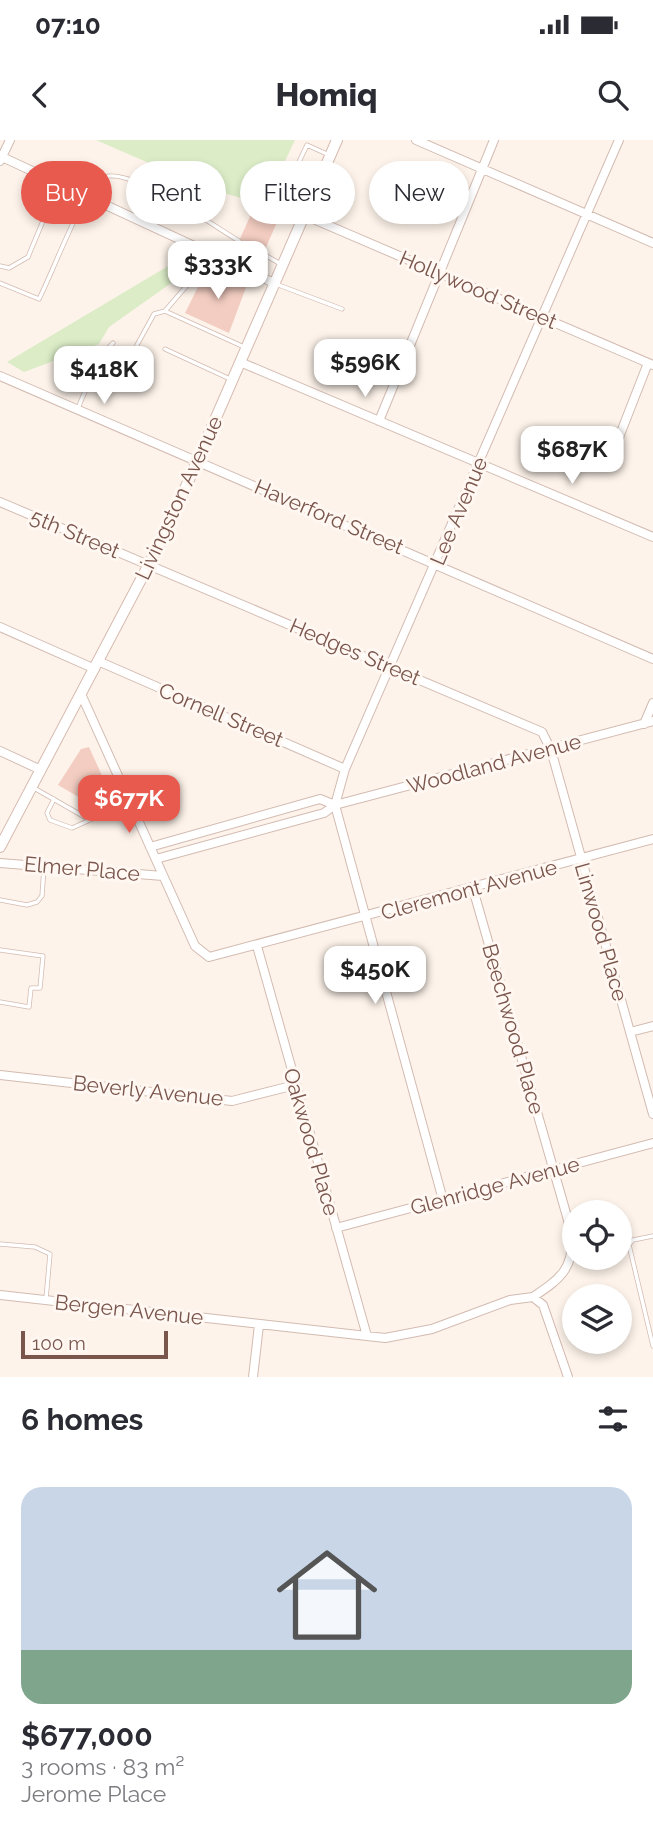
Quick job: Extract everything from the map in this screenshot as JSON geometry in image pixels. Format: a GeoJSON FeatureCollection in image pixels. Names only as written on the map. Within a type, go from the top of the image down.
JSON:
{"type":"FeatureCollection","features":[{"type":"Feature","properties":{"kind":"main road","name":"Livingston Avenue"},"geometry":{"type":"LineString","coordinates":[[327,161],[337,140]]}},
{"type":"Feature","properties":{"kind":"main road","name":"Livingston Avenue"},"geometry":{"type":"LineString","coordinates":[[0,847],[149,565],[300,224]]}},
{"type":"Feature","properties":{"kind":"street"},"geometry":{"type":"LineString","coordinates":[[10,140],[1,159],[21,167]]}},
{"type":"Feature","properties":{"kind":"street"},"geometry":{"type":"LineString","coordinates":[[416,140],[653,243]]}},
{"type":"Feature","properties":{"kind":"street"},"geometry":{"type":"LineString","coordinates":[[379,421],[494,140]]}},
{"type":"Feature","properties":{"kind":"street","name":"Lee Avenue"},"geometry":{"type":"LineString","coordinates":[[335,805],[345,769],[619,140]]}},
{"type":"Feature","properties":{"kind":"street"},"geometry":{"type":"LineString","coordinates":[[112,208],[274,283]]}},
{"type":"Feature","properties":{"kind":"street","name":"Hollywood Street"},"geometry":{"type":"LineString","coordinates":[[320,224],[651,364]]}},
{"type":"Feature","properties":{"kind":"street"},"geometry":{"type":"LineString","coordinates":[[240,362],[653,537]]}},
{"type":"Feature","properties":{"kind":"street"},"geometry":{"type":"LineString","coordinates":[[614,450],[651,364]]}},
{"type":"Feature","properties":{"kind":"street","name":"Haverford Street"},"geometry":{"type":"LineString","coordinates":[[0,376],[437,563],[653,659]]}},
{"type":"Feature","properties":{"kind":"street","name":"5th Street"},"geometry":{"type":"LineString","coordinates":[[0,502],[149,565]]}},
{"type":"Feature","properties":{"kind":"street","name":"Hedges Street"},"geometry":{"type":"LineString","coordinates":[[149,565],[542,732],[551,750]]}},
{"type":"Feature","properties":{"kind":"street","name":"Cornell Street"},"geometry":{"type":"LineString","coordinates":[[0,627],[345,769]]}},
{"type":"Feature","properties":{"kind":"street"},"geometry":{"type":"LineString","coordinates":[[81,695],[163,876]]}},
{"type":"Feature","properties":{"kind":"street"},"geometry":{"type":"LineString","coordinates":[[648,722],[653,703]]}},
{"type":"Feature","properties":{"kind":"street","name":"Woodland Avenue"},"geometry":{"type":"LineString","coordinates":[[156,859],[324,813],[335,805],[551,750],[648,722]]}},
{"type":"Feature","properties":{"kind":"street","name":"Linwood Place"},"geometry":{"type":"LineString","coordinates":[[551,750],[653,1114]]}},
{"type":"Feature","properties":{"kind":"street"},"geometry":{"type":"LineString","coordinates":[[0,751],[41,770]]}},
{"type":"Feature","properties":{"kind":"street","name":"Woodland Avenue"},"geometry":{"type":"LineString","coordinates":[[150,847],[320,799],[335,805]]}},
{"type":"Feature","properties":{"kind":"street"},"geometry":{"type":"LineString","coordinates":[[335,805],[443,1200]]}},
{"type":"Feature","properties":{"kind":"street","name":"Cleremont Avenue"},"geometry":{"type":"LineString","coordinates":[[163,876],[195,946],[204,956],[221,956],[653,839]]}},
{"type":"Feature","properties":{"kind":"street","name":"Elmer Place"},"geometry":{"type":"LineString","coordinates":[[0,863],[163,876]]}},
{"type":"Feature","properties":{"kind":"street","name":"Beechwood Place"},"geometry":{"type":"LineString","coordinates":[[473,889],[572,1234],[573,1251],[568,1266],[555,1282],[533,1297]]}},
{"type":"Feature","properties":{"kind":"street","name":"Oakwood Place"},"geometry":{"type":"LineString","coordinates":[[257,946],[367,1336]]}},
{"type":"Feature","properties":{"kind":"street"},"geometry":{"type":"LineString","coordinates":[[630,1032],[653,1026]]}},
{"type":"Feature","properties":{"kind":"street","name":"Beverly Avenue"},"geometry":{"type":"LineString","coordinates":[[0,1075],[232,1101],[295,1085]]}},
{"type":"Feature","properties":{"kind":"street","name":"Glenridge Avenue"},"geometry":{"type":"LineString","coordinates":[[336,1228],[653,1143]]}},
{"type":"Feature","properties":{"kind":"street","name":"Bergen Avenue"},"geometry":{"type":"LineString","coordinates":[[0,1295],[385,1338],[432,1329],[510,1300],[533,1297]]}},
{"type":"Feature","properties":{"kind":"street"},"geometry":{"type":"LineString","coordinates":[[533,1297],[543,1305],[568,1377]]}},
{"type":"Feature","properties":{"kind":"street"},"geometry":{"type":"LineString","coordinates":[[253,1377],[259,1325]]}},
{"type":"Feature","properties":{"kind":"lane"},"geometry":{"type":"LineString","coordinates":[[300,161],[307,145],[330,155]]}},
{"type":"Feature","properties":{"kind":"lane"},"geometry":{"type":"LineString","coordinates":[[112,174],[124,175],[176,202],[239,241]]}},
{"type":"Feature","properties":{"kind":"lane"},"geometry":{"type":"LineString","coordinates":[[0,266],[9,268],[28,257],[41,224]]}},
{"type":"Feature","properties":{"kind":"lane"},"geometry":{"type":"LineString","coordinates":[[0,283],[39,299],[74,224]]}},
{"type":"Feature","properties":{"kind":"lane"},"geometry":{"type":"LineString","coordinates":[[263,254],[283,264]]}},
{"type":"Feature","properties":{"kind":"lane"},"geometry":{"type":"LineString","coordinates":[[137,345],[154,314],[165,311],[214,255]]}},
{"type":"Feature","properties":{"kind":"lane"},"geometry":{"type":"LineString","coordinates":[[274,283],[342,309]]}},
{"type":"Feature","properties":{"kind":"lane"},"geometry":{"type":"LineString","coordinates":[[165,311],[246,348]]}},
{"type":"Feature","properties":{"kind":"lane"},"geometry":{"type":"LineString","coordinates":[[77,410],[100,358],[113,343]]}},
{"type":"Feature","properties":{"kind":"lane"},"geometry":{"type":"LineString","coordinates":[[165,349],[232,380]]}},
{"type":"Feature","properties":{"kind":"lane"},"geometry":{"type":"LineString","coordinates":[[32,786],[90,820]]}},
{"type":"Feature","properties":{"kind":"lane"},"geometry":{"type":"LineString","coordinates":[[54,799],[47,813],[51,820],[72,828],[106,814],[113,801],[126,795]]}},
{"type":"Feature","properties":{"kind":"lane"},"geometry":{"type":"LineString","coordinates":[[0,900],[27,905],[37,902],[42,896],[44,867]]}},
{"type":"Feature","properties":{"kind":"lane"},"geometry":{"type":"LineString","coordinates":[[0,950],[43,956],[40,988],[31,988],[29,1007],[0,1002]]}},
{"type":"Feature","properties":{"kind":"lane"},"geometry":{"type":"LineString","coordinates":[[653,1236],[633,1240],[629,1245],[651,1326],[653,1343]]}},
{"type":"Feature","properties":{"kind":"lane"},"geometry":{"type":"LineString","coordinates":[[0,1244],[35,1247],[50,1254],[46,1301]]}},
{"type":"Feature","properties":{"kind":"green space"},"geometry":{"type":"Polygon","coordinates":[[[96,140],[295,140],[285,161],[240,161],[240,198],[226,194],[226,161],[144,161],[96,140]]]}},
{"type":"Feature","properties":{"kind":"green space"},"geometry":{"type":"Polygon","coordinates":[[[190,253],[202,257],[194,267],[109,327],[99,344],[24,372],[7,362],[190,253]]]}},
{"type":"Feature","properties":{"kind":"building"},"geometry":{"type":"Polygon","coordinates":[[[247,224],[276,224],[260,261],[235,250],[247,224]]]}},
{"type":"Feature","properties":{"kind":"building"},"geometry":{"type":"Polygon","coordinates":[[[221,269],[248,282],[229,333],[185,313],[200,283],[211,288],[221,269]]]}},
{"type":"Feature","properties":{"kind":"building"},"geometry":{"type":"Polygon","coordinates":[[[89,747],[109,791],[99,809],[58,785],[81,749],[89,747]]]}}]}
